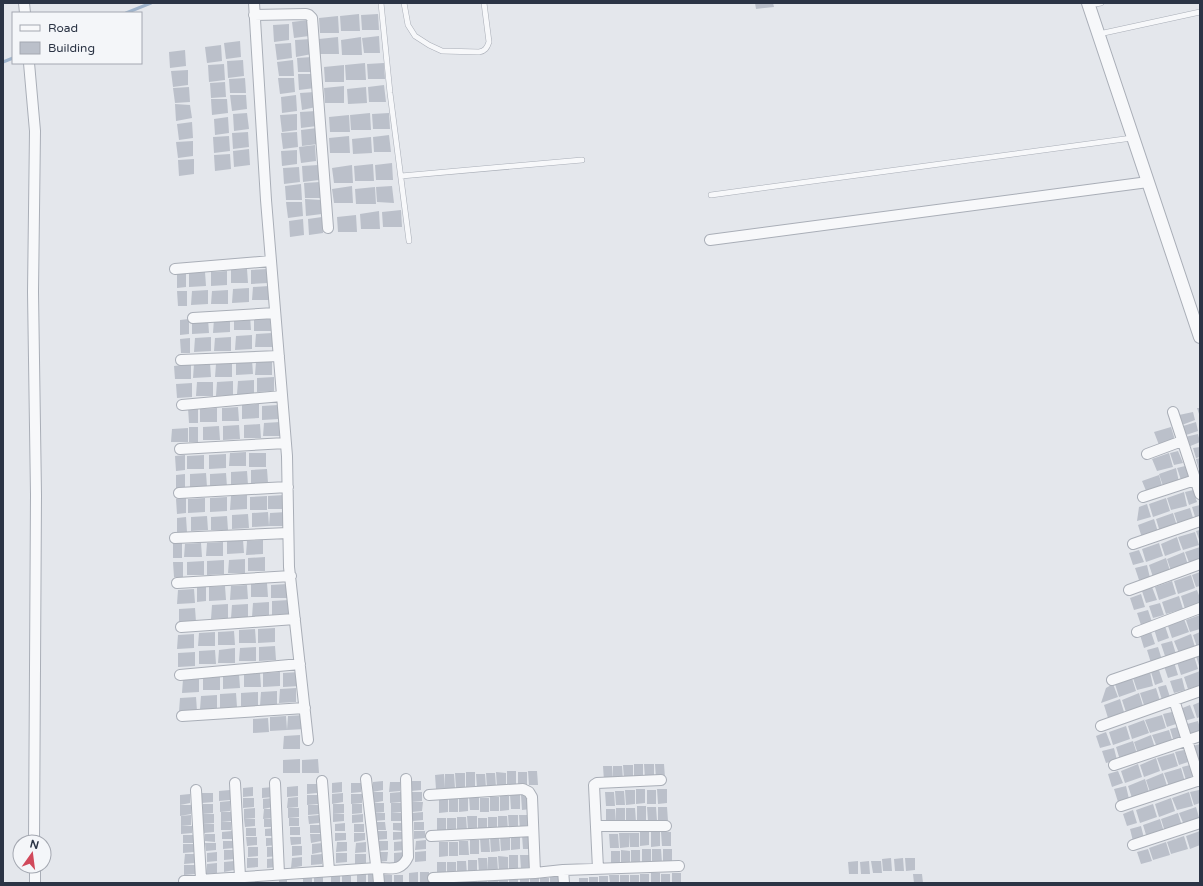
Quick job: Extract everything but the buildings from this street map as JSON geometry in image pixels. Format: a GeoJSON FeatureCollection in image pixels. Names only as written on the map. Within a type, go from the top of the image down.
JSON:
{"type":"FeatureCollection","features":[{"type":"Feature","properties":{"kind":"street"},"geometry":{"type":"LineString","coordinates":[[254,3],[271,261],[286,443],[290,576],[308,740]]}},
{"type":"Feature","properties":{"kind":"street"},"geometry":{"type":"LineString","coordinates":[[1088,4],[1200,337]]}},
{"type":"Feature","properties":{"kind":"street"},"geometry":{"type":"LineString","coordinates":[[254,16],[306,14],[312,18],[328,228]]}},
{"type":"Feature","properties":{"kind":"street"},"geometry":{"type":"LineString","coordinates":[[29,64],[35,131],[33,292],[36,495],[34,834]]}},
{"type":"Feature","properties":{"kind":"street"},"geometry":{"type":"LineString","coordinates":[[710,240],[1148,182]]}},
{"type":"Feature","properties":{"kind":"street"},"geometry":{"type":"LineString","coordinates":[[175,269],[271,261]]}},
{"type":"Feature","properties":{"kind":"street"},"geometry":{"type":"LineString","coordinates":[[192,318],[276,313]]}},
{"type":"Feature","properties":{"kind":"street"},"geometry":{"type":"LineString","coordinates":[[181,360],[279,356]]}},
{"type":"Feature","properties":{"kind":"street"},"geometry":{"type":"LineString","coordinates":[[182,405],[282,396]]}},
{"type":"Feature","properties":{"kind":"street"},"geometry":{"type":"LineString","coordinates":[[1173,412],[1200,494]]}},
{"type":"Feature","properties":{"kind":"street"},"geometry":{"type":"LineString","coordinates":[[1147,454],[1182,441]]}},
{"type":"Feature","properties":{"kind":"street"},"geometry":{"type":"LineString","coordinates":[[180,449],[286,443]]}},
{"type":"Feature","properties":{"kind":"street"},"geometry":{"type":"LineString","coordinates":[[1143,497],[1195,480]]}},
{"type":"Feature","properties":{"kind":"street"},"geometry":{"type":"LineString","coordinates":[[179,493],[288,487]]}},
{"type":"Feature","properties":{"kind":"street"},"geometry":{"type":"LineString","coordinates":[[1133,544],[1200,521]]}},
{"type":"Feature","properties":{"kind":"street"},"geometry":{"type":"LineString","coordinates":[[175,538],[288,533]]}},
{"type":"Feature","properties":{"kind":"street"},"geometry":{"type":"LineString","coordinates":[[1129,590],[1200,564]]}},
{"type":"Feature","properties":{"kind":"street"},"geometry":{"type":"LineString","coordinates":[[177,583],[290,576]]}},
{"type":"Feature","properties":{"kind":"street"},"geometry":{"type":"LineString","coordinates":[[1136,632],[1200,608]]}},
{"type":"Feature","properties":{"kind":"street"},"geometry":{"type":"LineString","coordinates":[[181,627],[295,619]]}},
{"type":"Feature","properties":{"kind":"street"},"geometry":{"type":"LineString","coordinates":[[1112,680],[1200,650]]}},
{"type":"Feature","properties":{"kind":"street"},"geometry":{"type":"LineString","coordinates":[[180,675],[300,664]]}},
{"type":"Feature","properties":{"kind":"street"},"geometry":{"type":"LineString","coordinates":[[1101,726],[1200,691]]}},
{"type":"Feature","properties":{"kind":"street"},"geometry":{"type":"LineString","coordinates":[[1121,806],[1200,780],[1174,700]]}},
{"type":"Feature","properties":{"kind":"street"},"geometry":{"type":"LineString","coordinates":[[182,716],[305,708]]}},
{"type":"Feature","properties":{"kind":"street"},"geometry":{"type":"LineString","coordinates":[[1114,764],[1200,736]]}},
{"type":"Feature","properties":{"kind":"street"},"geometry":{"type":"LineString","coordinates":[[184,881],[279,874],[293,878],[329,871],[399,868],[405,865],[408,857],[406,779]]}},
{"type":"Feature","properties":{"kind":"street"},"geometry":{"type":"LineString","coordinates":[[366,780],[379,883]]}},
{"type":"Feature","properties":{"kind":"street"},"geometry":{"type":"LineString","coordinates":[[598,868],[594,785],[597,783],[661,780]]}},
{"type":"Feature","properties":{"kind":"street"},"geometry":{"type":"LineString","coordinates":[[322,782],[329,871]]}},
{"type":"Feature","properties":{"kind":"street"},"geometry":{"type":"LineString","coordinates":[[234,783],[240,877]]}},
{"type":"Feature","properties":{"kind":"street"},"geometry":{"type":"LineString","coordinates":[[275,784],[279,874]]}},
{"type":"Feature","properties":{"kind":"street"},"geometry":{"type":"LineString","coordinates":[[429,795],[523,789],[529,792],[532,796],[535,873]]}},
{"type":"Feature","properties":{"kind":"street"},"geometry":{"type":"LineString","coordinates":[[196,790],[201,880]]}},
{"type":"Feature","properties":{"kind":"street"},"geometry":{"type":"LineString","coordinates":[[1133,845],[1200,823]]}},
{"type":"Feature","properties":{"kind":"street"},"geometry":{"type":"LineString","coordinates":[[596,826],[666,826]]}},
{"type":"Feature","properties":{"kind":"street"},"geometry":{"type":"LineString","coordinates":[[431,836],[533,831]]}},
{"type":"Feature","properties":{"kind":"street"},"geometry":{"type":"LineString","coordinates":[[433,878],[598,868],[678,866]]}},
{"type":"Feature","properties":{"kind":"street"},"geometry":{"type":"LineString","coordinates":[[563,870],[564,883]]}},
{"type":"Feature","properties":{"kind":"lane"},"geometry":{"type":"LineString","coordinates":[[381,3],[390,93],[409,241]]}},
{"type":"Feature","properties":{"kind":"lane"},"geometry":{"type":"LineString","coordinates":[[404,3],[408,25],[415,36],[429,45],[442,51],[484,52],[488,48],[489,42],[484,3]]}},
{"type":"Feature","properties":{"kind":"lane"},"geometry":{"type":"LineString","coordinates":[[1088,4],[1101,3]]}},
{"type":"Feature","properties":{"kind":"lane"},"geometry":{"type":"LineString","coordinates":[[1098,34],[1200,12]]}},
{"type":"Feature","properties":{"kind":"lane"},"geometry":{"type":"LineString","coordinates":[[711,195],[1133,138]]}},
{"type":"Feature","properties":{"kind":"lane"},"geometry":{"type":"LineString","coordinates":[[401,176],[582,160]]}},
{"type":"Feature","properties":{"kind":"waterway"},"geometry":{"type":"LineString","coordinates":[[128,12],[151,3]]}},
{"type":"Feature","properties":{"kind":"waterway"},"geometry":{"type":"LineString","coordinates":[[3,62],[12,58]]}}]}
